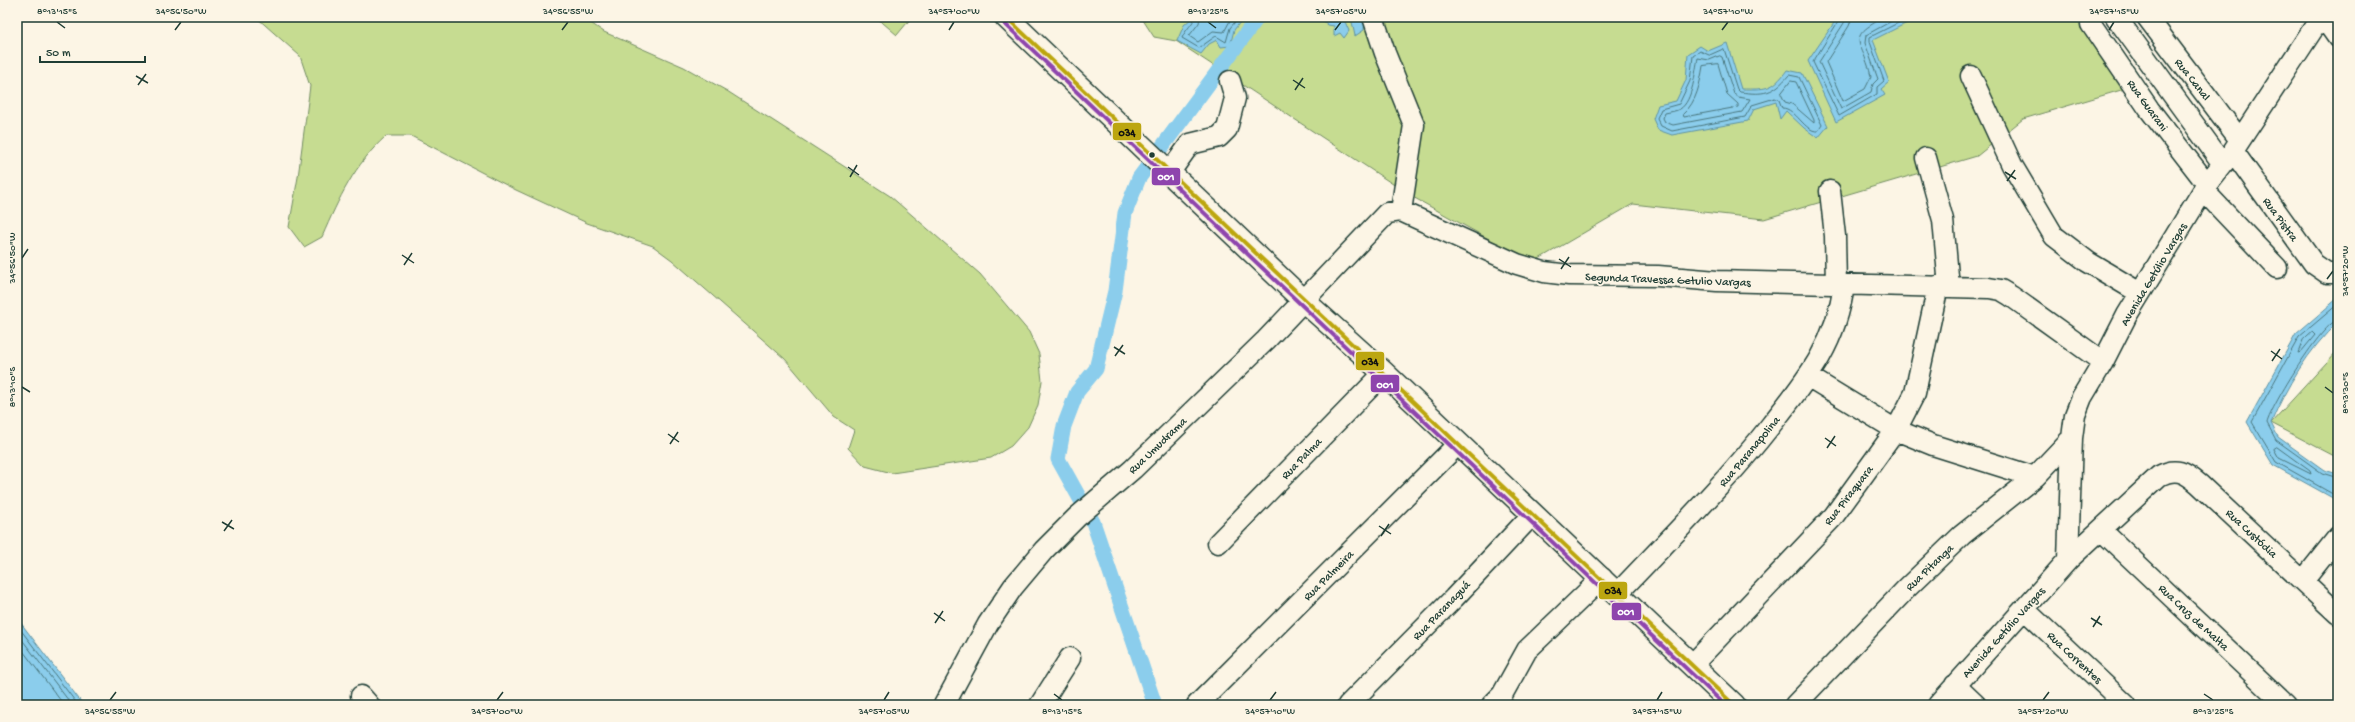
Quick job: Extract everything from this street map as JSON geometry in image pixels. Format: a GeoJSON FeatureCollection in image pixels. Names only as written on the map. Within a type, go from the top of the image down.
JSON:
{"type":"FeatureCollection","features":[{"type":"Feature","properties":{"kind":"main road"},"geometry":{"type":"LineString","coordinates":[[1006,17],[1304,301],[1384,373],[1618,593],[1734,705]]}},
{"type":"Feature","properties":{"kind":"street"},"geometry":{"type":"LineString","coordinates":[[1373,17],[1385,53],[1414,125],[1400,211]]}},
{"type":"Feature","properties":{"kind":"street","name":"Rua Guarani"},"geometry":{"type":"LineString","coordinates":[[2116,17],[2232,152]]}},
{"type":"Feature","properties":{"kind":"street","name":"Rua Canal"},"geometry":{"type":"LineString","coordinates":[[2147,17],[2232,152]]}},
{"type":"Feature","properties":{"kind":"street"},"geometry":{"type":"LineString","coordinates":[[2322,17],[2338,38]]}},
{"type":"Feature","properties":{"kind":"street","name":"Avenida Getúlio Vargas"},"geometry":{"type":"LineString","coordinates":[[2068,560],[2072,438],[2076,416],[2082,396],[2103,362],[2140,293],[2205,188],[2232,152],[2322,17]]}},
{"type":"Feature","properties":{"kind":"street","name":"Rua Guarani"},"geometry":{"type":"LineString","coordinates":[[2091,24],[2205,188],[2278,268]]}},
{"type":"Feature","properties":{"kind":"street"},"geometry":{"type":"LineString","coordinates":[[1971,76],[2012,165],[2054,236],[2088,262],[2140,293]]}},
{"type":"Feature","properties":{"kind":"street"},"geometry":{"type":"LineString","coordinates":[[1167,169],[1190,144],[1219,137],[1227,129],[1235,98],[1230,81]]}},
{"type":"Feature","properties":{"kind":"street","name":"Rua Pistra"},"geometry":{"type":"LineString","coordinates":[[2232,152],[2314,264],[2327,273],[2338,273]]}},
{"type":"Feature","properties":{"kind":"street"},"geometry":{"type":"LineString","coordinates":[[1926,158],[1943,220],[1944,287]]}},
{"type":"Feature","properties":{"kind":"street","name":"Rua Paranapolina"},"geometry":{"type":"LineString","coordinates":[[1618,593],[1735,471],[1809,377],[1830,337],[1841,306],[1830,191]]}},
{"type":"Feature","properties":{"kind":"street","name":"Segunda Travessa Getulio Vargas"},"geometry":{"type":"LineString","coordinates":[[1400,211],[1517,264],[1544,272],[1569,275],[1658,276],[1840,285],[1989,288],[2001,290],[2012,296],[2103,362]]}},
{"type":"Feature","properties":{"kind":"street","name":"Rua Umudrama"},"geometry":{"type":"LineString","coordinates":[[944,705],[988,624],[1013,587],[1044,550],[1092,503],[1133,469],[1304,301],[1387,213],[1400,211]]}},
{"type":"Feature","properties":{"kind":"street","name":"Rua Piraquara"},"geometry":{"type":"LineString","coordinates":[[1692,665],[1833,516],[1896,430],[1915,393],[1944,287]]}},
{"type":"Feature","properties":{"kind":"street","name":"Rua Palma"},"geometry":{"type":"LineString","coordinates":[[1218,543],[1384,373]]}},
{"type":"Feature","properties":{"kind":"street"},"geometry":{"type":"LineString","coordinates":[[1809,377],[1896,430],[1933,445],[2035,476]]}},
{"type":"Feature","properties":{"kind":"street","name":"Rua Pitanga"},"geometry":{"type":"LineString","coordinates":[[1795,705],[1907,588],[1962,535],[2035,476],[2072,438]]}},
{"type":"Feature","properties":{"kind":"street","name":"Rua Palmeira"},"geometry":{"type":"LineString","coordinates":[[1197,705],[1458,444]]}},
{"type":"Feature","properties":{"kind":"street","name":"Rua Custódia"},"geometry":{"type":"LineString","coordinates":[[2159,476],[2172,470],[2187,474],[2338,614]]}},
{"type":"Feature","properties":{"kind":"street","name":"Avenida Getúlio Vargas"},"geometry":{"type":"LineString","coordinates":[[1938,705],[2068,560],[2159,476]]}},
{"type":"Feature","properties":{"kind":"street","name":"Rua Paranaguá"},"geometry":{"type":"LineString","coordinates":[[1348,705],[1454,598],[1533,514]]}},
{"type":"Feature","properties":{"kind":"street","name":"Rua Cruz de Malta"},"geometry":{"type":"LineString","coordinates":[[2101,530],[2286,705]]}},
{"type":"Feature","properties":{"kind":"street"},"geometry":{"type":"LineString","coordinates":[[2303,581],[2338,537]]}},
{"type":"Feature","properties":{"kind":"street"},"geometry":{"type":"LineString","coordinates":[[1492,705],[1502,695],[1527,650],[1602,578]]}},
{"type":"Feature","properties":{"kind":"street","name":"Rua Correntes"},"geometry":{"type":"LineString","coordinates":[[2024,609],[2126,705]]}},
{"type":"Feature","properties":{"kind":"street"},"geometry":{"type":"LineString","coordinates":[[1040,705],[1070,658]]}},
{"type":"Feature","properties":{"kind":"street"},"geometry":{"type":"LineString","coordinates":[[1955,685],[1976,705]]}},
{"type":"Feature","properties":{"kind":"green space"},"geometry":{"type":"Polygon","coordinates":[[[256,17],[582,17],[604,32],[684,67],[727,91],[890,196],[980,274],[1029,332],[1039,354],[1042,381],[1038,405],[1028,427],[1011,446],[991,458],[892,473],[865,466],[848,448],[854,430],[834,417],[785,359],[672,260],[653,246],[587,223],[516,190],[411,136],[386,136],[375,147],[356,170],[348,183],[322,237],[304,247],[289,227],[298,177],[310,86],[300,56],[256,17]]]}},
{"type":"Feature","properties":{"kind":"green space"},"geometry":{"type":"Polygon","coordinates":[[[876,17],[912,17],[897,35],[876,17]]]}},
{"type":"Feature","properties":{"kind":"green space"},"geometry":{"type":"Polygon","coordinates":[[[1141,17],[2084,17],[2128,88],[2023,119],[1977,156],[1764,219],[1633,204],[1532,263],[1411,196],[1176,41],[1154,37],[1141,17]]]}},
{"type":"Feature","properties":{"kind":"green space"},"geometry":{"type":"Polygon","coordinates":[[[2338,350],[2338,458],[2271,423],[2338,350]]]}},
{"type":"Feature","properties":{"kind":"water"},"geometry":{"type":"Polygon","coordinates":[[[1193,17],[1244,17],[1234,30],[1230,46],[1221,47],[1217,40],[1209,44],[1201,54],[1177,41],[1184,25],[1193,17]]]}},
{"type":"Feature","properties":{"kind":"water"},"geometry":{"type":"Polygon","coordinates":[[[1319,17],[1343,17],[1349,31],[1344,38],[1340,33],[1334,36],[1334,26],[1328,25],[1319,17]]]}},
{"type":"Feature","properties":{"kind":"water"},"geometry":{"type":"Polygon","coordinates":[[[1351,17],[1365,17],[1364,30],[1355,36],[1351,17]]]}},
{"type":"Feature","properties":{"kind":"water"},"geometry":{"type":"Polygon","coordinates":[[[1838,17],[1919,17],[1873,40],[1889,82],[1881,89],[1885,95],[1836,122],[1808,61],[1838,17]]]}},
{"type":"Feature","properties":{"kind":"water"},"geometry":{"type":"Polygon","coordinates":[[[1727,43],[1741,89],[1762,89],[1772,85],[1782,77],[1787,70],[1802,73],[1828,126],[1818,138],[1804,128],[1786,111],[1780,119],[1776,102],[1754,109],[1748,121],[1672,135],[1658,130],[1653,119],[1658,105],[1676,101],[1686,80],[1688,54],[1700,46],[1708,51],[1727,43]]]}},
{"type":"Feature","properties":{"kind":"water"},"geometry":{"type":"Polygon","coordinates":[[[2338,298],[2338,322],[2317,344],[2299,369],[2271,423],[2278,437],[2324,470],[2338,474],[2338,501],[2273,465],[2247,422],[2296,334],[2338,298]]]}},
{"type":"Feature","properties":{"kind":"water"},"geometry":{"type":"Polygon","coordinates":[[[17,618],[82,703],[83,705],[17,705],[17,618]]]}},
{"type":"Feature","properties":{"kind":"waterway"},"geometry":{"type":"LineString","coordinates":[[1155,705],[1093,522],[1058,459],[1064,426],[1077,392],[1096,369],[1115,291],[1125,213],[1139,178],[1258,17]]}},
{"type":"Feature","properties":{"kind":"transit line","name":"034"},"geometry":{"type":"LineString","coordinates":[[1006,17],[1734,705]]}},
{"type":"Feature","properties":{"kind":"transit line","name":"001"},"geometry":{"type":"LineString","coordinates":[[1002,21],[1725,705]]}}]}
